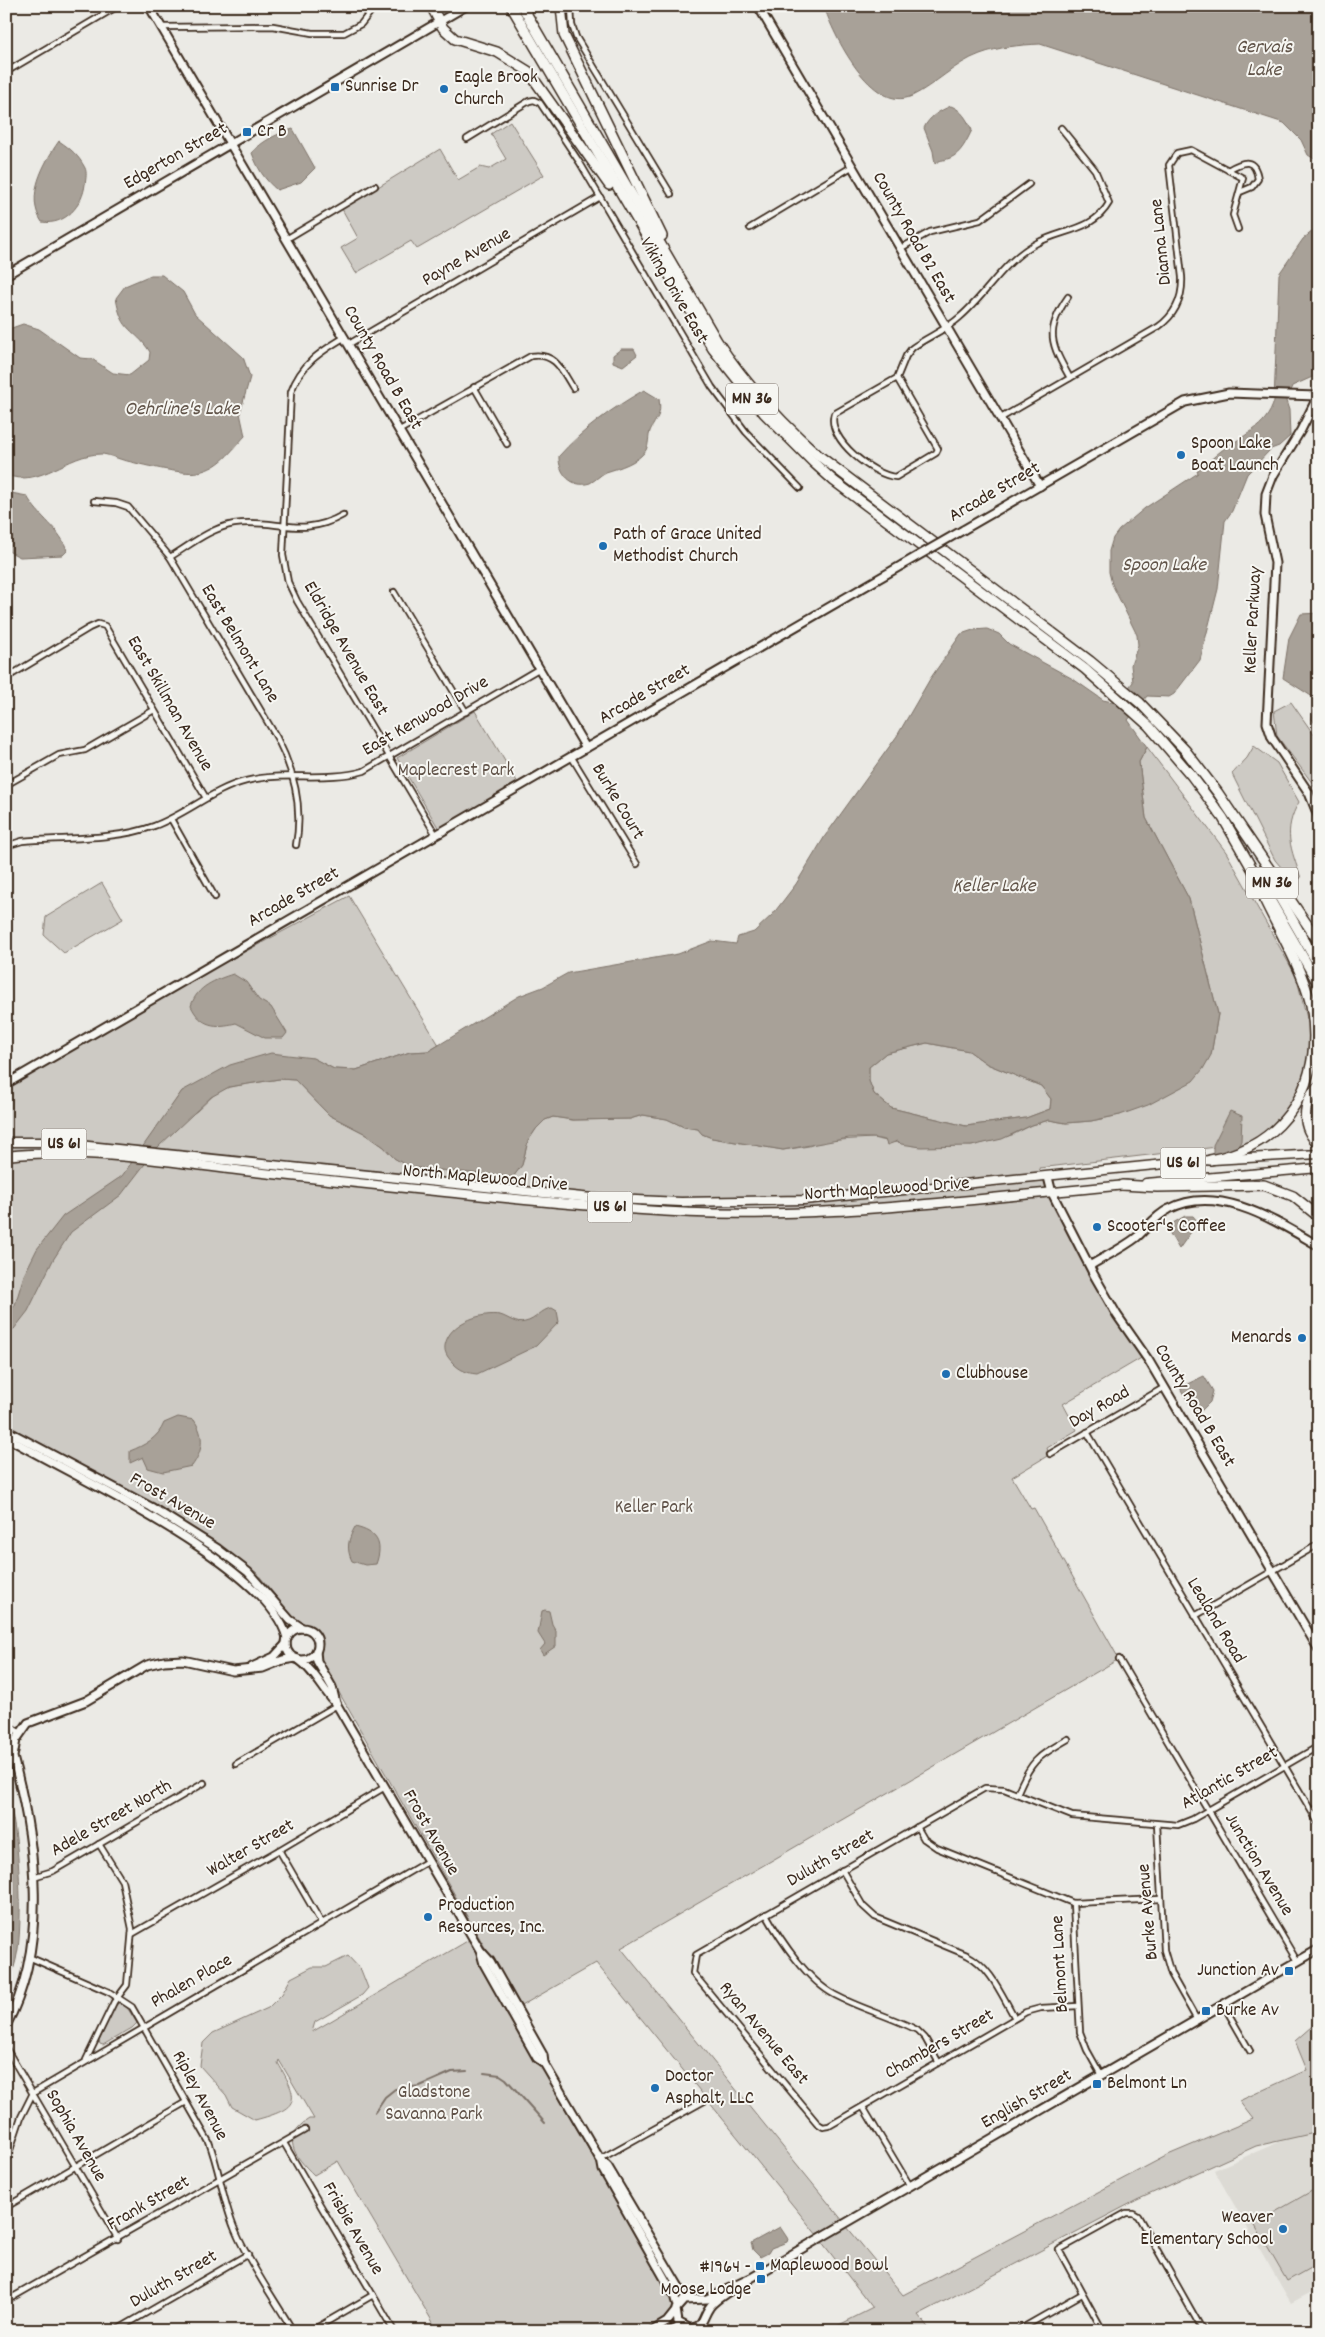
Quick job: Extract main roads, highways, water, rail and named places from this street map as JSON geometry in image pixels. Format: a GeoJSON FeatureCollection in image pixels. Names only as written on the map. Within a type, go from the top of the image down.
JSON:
{"type":"FeatureCollection","features":[{"type":"Feature","properties":{"kind":"highway"},"geometry":{"type":"LineString","coordinates":[[431,6],[438,22],[454,39],[498,52],[528,71],[649,243]]}},
{"type":"Feature","properties":{"kind":"highway","name":"MN 36"},"geometry":{"type":"LineString","coordinates":[[511,6],[713,349],[748,396],[788,439],[834,481],[1110,689],[1143,721],[1191,775],[1236,839],[1319,985]]}},
{"type":"Feature","properties":{"kind":"highway","name":"MN 36"},"geometry":{"type":"LineString","coordinates":[[522,6],[693,301],[717,341],[746,381],[783,423],[811,449],[1116,682],[1150,713],[1185,750],[1223,800],[1319,966]]}},
{"type":"Feature","properties":{"kind":"highway"},"geometry":{"type":"LineString","coordinates":[[561,6],[564,35],[693,301]]}},
{"type":"Feature","properties":{"kind":"highway"},"geometry":{"type":"LineString","coordinates":[[1223,800],[1319,942]]}},
{"type":"Feature","properties":{"kind":"highway"},"geometry":{"type":"LineString","coordinates":[[1210,1160],[1248,1149],[1282,1126],[1295,1109],[1306,1086],[1315,1047],[1314,1021],[1307,992],[1236,839]]}},
{"type":"Feature","properties":{"kind":"highway"},"geometry":{"type":"LineString","coordinates":[[1319,1086],[1309,1100],[1305,1114],[1307,1128],[1319,1144]]}},
{"type":"Feature","properties":{"kind":"highway"},"geometry":{"type":"LineString","coordinates":[[1122,1185],[1157,1187],[1264,1185],[1293,1196],[1319,1217]]}},
{"type":"Feature","properties":{"kind":"main road","name":"North Maplewood Drive"},"geometry":{"type":"LineString","coordinates":[[6,1142],[50,1142],[592,1198],[681,1202],[804,1200],[1210,1160]]}},
{"type":"Feature","properties":{"kind":"main road","name":"North Maplewood Drive"},"geometry":{"type":"LineString","coordinates":[[6,1156],[65,1153],[114,1157],[380,1186],[686,1213],[824,1213],[1122,1185]]}},
{"type":"Feature","properties":{"kind":"main road","name":"US 61"},"geometry":{"type":"LineString","coordinates":[[1210,1160],[1319,1154]]}},
{"type":"Feature","properties":{"kind":"main road","name":"US 61"},"geometry":{"type":"LineString","coordinates":[[1122,1185],[1319,1168]]}},
{"type":"Feature","properties":{"kind":"water","name":"Gervais Lake"},"geometry":{"type":"Polygon","coordinates":[[[824,6],[1319,6],[1319,162],[1308,155],[1301,140],[1284,123],[1040,44],[1009,47],[980,54],[962,63],[912,96],[897,98],[883,94],[856,69],[836,35],[824,6]]]}},
{"type":"Feature","properties":{"kind":"water"},"geometry":{"type":"Polygon","coordinates":[[[951,106],[961,113],[972,130],[963,146],[954,156],[935,164],[933,151],[924,128],[935,115],[951,106]]]}},
{"type":"Feature","properties":{"kind":"water"},"geometry":{"type":"Polygon","coordinates":[[[293,129],[315,168],[301,182],[277,190],[268,182],[252,153],[271,138],[293,129]]]}},
{"type":"Feature","properties":{"kind":"water"},"geometry":{"type":"Polygon","coordinates":[[[59,141],[74,153],[85,168],[84,192],[77,206],[65,217],[58,221],[42,222],[35,202],[38,181],[47,160],[59,141]]]}},
{"type":"Feature","properties":{"kind":"water","name":"Keller Lake"},"geometry":{"type":"Polygon","coordinates":[[[1319,226],[1319,374],[1292,386],[1286,401],[1289,410],[1290,436],[1279,446],[1271,449],[1247,474],[1232,511],[1225,521],[1218,589],[1200,660],[1174,694],[1169,697],[1147,696],[1128,720],[1147,747],[1139,762],[1146,818],[1189,899],[1218,1014],[1211,1055],[1193,1081],[1148,1105],[1120,1115],[1091,1121],[1066,1123],[1049,1120],[1032,1125],[1002,1139],[971,1146],[921,1147],[901,1144],[898,1141],[887,1145],[885,1140],[849,1138],[783,1150],[712,1138],[702,1134],[698,1129],[684,1127],[667,1119],[643,1115],[630,1119],[573,1120],[553,1117],[545,1120],[528,1141],[522,1165],[513,1177],[409,1167],[394,1158],[384,1147],[364,1133],[329,1115],[295,1080],[279,1079],[229,1087],[211,1097],[158,1147],[121,1195],[71,1232],[53,1260],[28,1311],[14,1329],[6,1331],[6,1316],[15,1305],[24,1275],[37,1249],[63,1216],[122,1176],[182,1091],[230,1065],[271,1053],[313,1058],[334,1069],[356,1070],[410,1052],[429,1051],[519,996],[543,987],[568,973],[678,954],[712,941],[736,944],[738,937],[754,932],[773,914],[796,884],[825,836],[897,736],[930,679],[961,634],[973,630],[987,629],[999,634],[1009,644],[1073,679],[1103,700],[1117,703],[1133,682],[1131,665],[1138,645],[1137,635],[1112,584],[1109,572],[1109,551],[1113,538],[1119,530],[1145,508],[1198,473],[1197,471],[1218,453],[1259,425],[1266,418],[1274,401],[1279,274],[1303,239],[1319,226]],[[927,1043],[886,1053],[869,1067],[869,1081],[874,1094],[891,1108],[966,1126],[1026,1118],[1050,1109],[1051,1099],[1041,1086],[987,1064],[969,1051],[927,1043]]]}},
{"type":"Feature","properties":{"kind":"water","name":"Oehrline's Lake"},"geometry":{"type":"Polygon","coordinates":[[[151,275],[162,275],[183,292],[195,314],[243,357],[250,377],[240,413],[245,436],[219,463],[198,472],[191,473],[160,469],[101,454],[88,455],[43,474],[31,477],[19,478],[6,475],[6,330],[23,324],[39,329],[80,358],[92,359],[113,373],[130,375],[149,360],[150,352],[125,324],[116,298],[125,286],[151,275]]]}},
{"type":"Feature","properties":{"kind":"water"},"geometry":{"type":"Polygon","coordinates":[[[621,349],[634,349],[637,355],[623,366],[613,362],[613,355],[621,349]]]}},
{"type":"Feature","properties":{"kind":"water"},"geometry":{"type":"Polygon","coordinates":[[[644,390],[659,399],[660,410],[650,431],[647,448],[643,454],[628,464],[606,472],[590,483],[577,484],[567,478],[561,468],[559,456],[599,420],[644,390]]]}},
{"type":"Feature","properties":{"kind":"water"},"geometry":{"type":"Polygon","coordinates":[[[6,492],[27,496],[37,511],[60,536],[67,551],[63,555],[20,557],[6,550],[6,492]]]}},
{"type":"Feature","properties":{"kind":"water"},"geometry":{"type":"Polygon","coordinates":[[[1319,613],[1319,730],[1312,719],[1316,699],[1283,678],[1289,638],[1301,614],[1319,613]]]}},
{"type":"Feature","properties":{"kind":"water"},"geometry":{"type":"Polygon","coordinates":[[[233,974],[246,982],[259,1000],[271,1007],[287,1033],[283,1038],[265,1038],[236,1023],[210,1024],[204,1022],[195,1013],[191,1006],[198,993],[213,981],[233,974]]]}},
{"type":"Feature","properties":{"kind":"water"},"geometry":{"type":"Polygon","coordinates":[[[1230,1111],[1242,1116],[1241,1141],[1234,1154],[1213,1155],[1213,1145],[1230,1111]]]}},
{"type":"Feature","properties":{"kind":"water"},"geometry":{"type":"Polygon","coordinates":[[[1185,1216],[1193,1216],[1198,1222],[1179,1249],[1169,1232],[1168,1226],[1185,1216]]]}},
{"type":"Feature","properties":{"kind":"water"},"geometry":{"type":"Polygon","coordinates":[[[552,1308],[557,1311],[559,1322],[536,1346],[477,1374],[457,1367],[446,1353],[445,1344],[451,1333],[462,1323],[469,1320],[493,1314],[522,1323],[552,1308]]]}},
{"type":"Feature","properties":{"kind":"water"},"geometry":{"type":"Polygon","coordinates":[[[1204,1376],[1213,1391],[1210,1402],[1197,1415],[1181,1387],[1204,1376]]]}},
{"type":"Feature","properties":{"kind":"water"},"geometry":{"type":"Polygon","coordinates":[[[178,1417],[194,1420],[200,1432],[200,1449],[192,1466],[163,1472],[148,1468],[143,1457],[130,1463],[130,1451],[150,1440],[158,1433],[164,1423],[178,1417]]]}},
{"type":"Feature","properties":{"kind":"water"},"geometry":{"type":"Polygon","coordinates":[[[355,1527],[368,1532],[376,1539],[379,1550],[376,1564],[365,1565],[352,1561],[349,1544],[355,1527]]]}},
{"type":"Feature","properties":{"kind":"water"},"geometry":{"type":"Polygon","coordinates":[[[542,1611],[549,1611],[556,1631],[556,1646],[543,1655],[540,1650],[545,1644],[538,1633],[542,1611]]]}},
{"type":"Feature","properties":{"kind":"water"},"geometry":{"type":"Polygon","coordinates":[[[6,1789],[17,1846],[20,1912],[17,1955],[6,1994],[6,1789]]]}},
{"type":"Feature","properties":{"kind":"water"},"geometry":{"type":"Polygon","coordinates":[[[780,2227],[788,2239],[787,2242],[771,2248],[768,2253],[760,2257],[753,2250],[751,2243],[780,2227]]]}},
{"type":"Feature","properties":{"kind":"waterway"},"geometry":{"type":"LineString","coordinates":[[375,2112],[385,2097],[395,2089],[420,2086],[452,2072],[467,2071]]}},
{"type":"Feature","properties":{"kind":"waterway"},"geometry":{"type":"LineString","coordinates":[[484,2073],[500,2075],[506,2079],[545,2123]]}},
{"type":"Feature","properties":{"kind":"place","name":"Sunrise Dr"},"geometry":{"type":"Point","coordinates":[335,87]}},
{"type":"Feature","properties":{"kind":"place","name":"Eagle Brook Church"},"geometry":{"type":"Point","coordinates":[444,89]}},
{"type":"Feature","properties":{"kind":"place","name":"Cr B"},"geometry":{"type":"Point","coordinates":[247,132]}},
{"type":"Feature","properties":{"kind":"place","name":"Spoon Lake Boat Launch"},"geometry":{"type":"Point","coordinates":[1181,455]}},
{"type":"Feature","properties":{"kind":"place","name":"Path of Grace United Methodist Church"},"geometry":{"type":"Point","coordinates":[603,546]}},
{"type":"Feature","properties":{"kind":"place","name":"Scooter's Coffee"},"geometry":{"type":"Point","coordinates":[1097,1227]}},
{"type":"Feature","properties":{"kind":"place","name":"Menards"},"geometry":{"type":"Point","coordinates":[1302,1338]}},
{"type":"Feature","properties":{"kind":"place","name":"Clubhouse"},"geometry":{"type":"Point","coordinates":[946,1374]}},
{"type":"Feature","properties":{"kind":"place","name":"Production Resources, Inc."},"geometry":{"type":"Point","coordinates":[428,1917]}},
{"type":"Feature","properties":{"kind":"place","name":"Junction Av"},"geometry":{"type":"Point","coordinates":[1289,1971]}},
{"type":"Feature","properties":{"kind":"place","name":"Burke Av"},"geometry":{"type":"Point","coordinates":[1206,2011]}},
{"type":"Feature","properties":{"kind":"place","name":"Belmont Ln"},"geometry":{"type":"Point","coordinates":[1097,2084]}},
{"type":"Feature","properties":{"kind":"place","name":"Doctor Asphalt, LLC"},"geometry":{"type":"Point","coordinates":[655,2088]}},
{"type":"Feature","properties":{"kind":"place","name":"Weaver Elementary School"},"geometry":{"type":"Point","coordinates":[1283,2229]}},
{"type":"Feature","properties":{"kind":"place","name":"Maplewood Bowl"},"geometry":{"type":"Point","coordinates":[760,2266]}},
{"type":"Feature","properties":{"kind":"place","name":"#1964 - Moose Lodge"},"geometry":{"type":"Point","coordinates":[761,2279]}},
{"type":"Feature","properties":{"kind":"water label","name":"Spoon Lake"},"geometry":{"type":"Point","coordinates":[1164,566]}},
{"type":"Feature","properties":{"kind":"park label","name":"Maplecrest Park"},"geometry":{"type":"Point","coordinates":[456,771]}},
{"type":"Feature","properties":{"kind":"park label","name":"Keller Park"},"geometry":{"type":"Point","coordinates":[654,1508]}},
{"type":"Feature","properties":{"kind":"park label","name":"Gladstone Savanna Park"},"geometry":{"type":"Point","coordinates":[434,2104]}}]}
